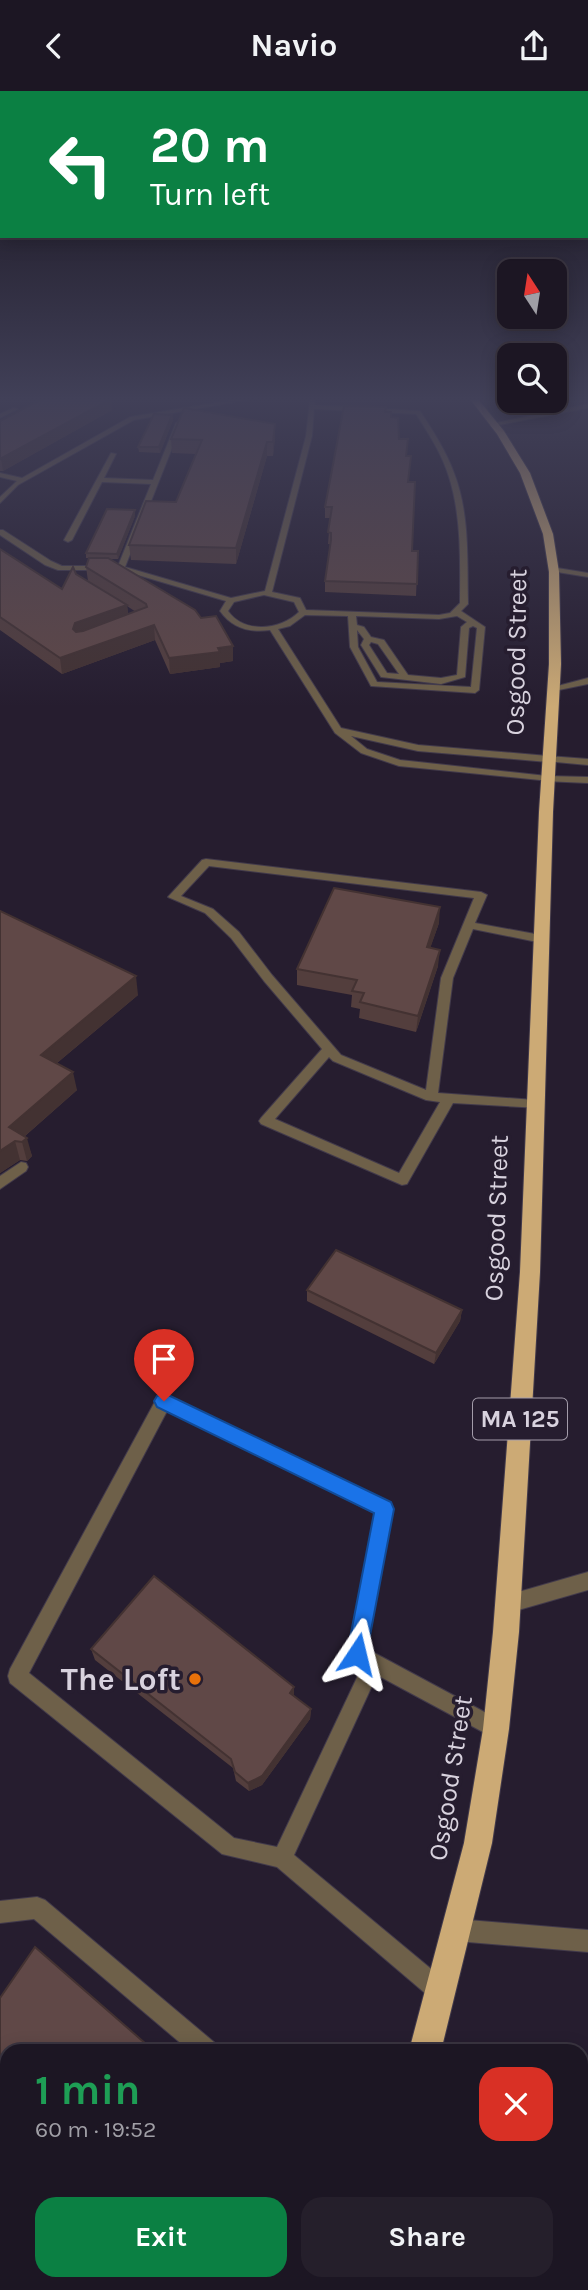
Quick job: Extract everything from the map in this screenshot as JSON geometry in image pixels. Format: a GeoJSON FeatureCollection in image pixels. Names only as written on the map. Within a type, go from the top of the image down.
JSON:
{"type":"FeatureCollection","features":[{"type":"Feature","properties":{"kind":"highway","name":"Osgood Street"},"geometry":{"type":"LineString","coordinates":[[427,2044],[478,1843],[496,1729],[508,1604],[530,1272],[548,769],[554,688],[554,569],[548,534],[536,502]]}},
{"type":"Feature","properties":{"kind":"street"},"geometry":{"type":"LineString","coordinates":[[68,540],[88,502]]}},
{"type":"Feature","properties":{"kind":"street"},"geometry":{"type":"LineString","coordinates":[[121,568],[147,502]]}},
{"type":"Feature","properties":{"kind":"street"},"geometry":{"type":"LineString","coordinates":[[268,593],[292,502]]}},
{"type":"Feature","properties":{"kind":"street"},"geometry":{"type":"LineString","coordinates":[[457,502],[463,534],[464,592],[464,604],[458,613]]}},
{"type":"Feature","properties":{"kind":"street"},"geometry":{"type":"LineString","coordinates":[[0,531],[48,563],[61,568],[121,568],[231,600],[268,593],[297,600],[303,611]]}},
{"type":"Feature","properties":{"kind":"street"},"geometry":{"type":"LineString","coordinates":[[81,578],[87,568]]}},
{"type":"Feature","properties":{"kind":"street"},"geometry":{"type":"LineString","coordinates":[[554,569],[588,575]]}},
{"type":"Feature","properties":{"kind":"street"},"geometry":{"type":"LineString","coordinates":[[231,600],[224,611],[232,621],[254,628],[292,622],[303,611],[439,617],[458,613],[481,627],[475,690],[374,684],[354,646],[352,614]]}},
{"type":"Feature","properties":{"kind":"street"},"geometry":{"type":"LineString","coordinates":[[368,639],[365,645],[384,675],[441,681],[461,677],[465,627],[474,622]]}},
{"type":"Feature","properties":{"kind":"street"},"geometry":{"type":"LineString","coordinates":[[352,626],[362,629],[368,639],[381,642],[406,678]]}},
{"type":"Feature","properties":{"kind":"street"},"geometry":{"type":"LineString","coordinates":[[272,627],[338,731],[364,751],[399,763],[548,769],[588,762]]}},
{"type":"Feature","properties":{"kind":"street"},"geometry":{"type":"LineString","coordinates":[[554,688],[588,681]]}},
{"type":"Feature","properties":{"kind":"street"},"geometry":{"type":"LineString","coordinates":[[338,731],[418,748],[548,769],[588,780]]}},
{"type":"Feature","properties":{"kind":"street"},"geometry":{"type":"LineString","coordinates":[[431,1097],[447,978],[481,895],[206,862],[174,897],[209,911],[235,935],[337,1058],[431,1097],[535,1105]]}},
{"type":"Feature","properties":{"kind":"street"},"geometry":{"type":"LineString","coordinates":[[468,925],[542,939]]}},
{"type":"Feature","properties":{"kind":"street"},"geometry":{"type":"LineString","coordinates":[[329,1049],[266,1121],[402,1180],[449,1099]]}},
{"type":"Feature","properties":{"kind":"street"},"geometry":{"type":"LineString","coordinates":[[0,1184],[21,1167]]}},
{"type":"Feature","properties":{"kind":"street"},"geometry":{"type":"LineString","coordinates":[[442,1993],[282,1858],[229,1847],[17,1676],[164,1401],[384,1509],[357,1654],[496,1729]]}},
{"type":"Feature","properties":{"kind":"street"},"geometry":{"type":"LineString","coordinates":[[508,1604],[588,1581]]}},
{"type":"Feature","properties":{"kind":"street"},"geometry":{"type":"LineString","coordinates":[[282,1858],[373,1663]]}},
{"type":"Feature","properties":{"kind":"street"},"geometry":{"type":"LineString","coordinates":[[0,1912],[37,1908],[198,2044]]}},
{"type":"Feature","properties":{"kind":"street"},"geometry":{"type":"LineString","coordinates":[[456,1930],[588,1941]]}},
{"type":"Feature","properties":{"kind":"building"},"geometry":{"type":"Polygon","coordinates":[[[146,502],[250,502],[236,548],[129,545],[146,502]]]}},
{"type":"Feature","properties":{"kind":"building"},"geometry":{"type":"Polygon","coordinates":[[[326,502],[414,502],[412,551],[418,551],[417,584],[325,581],[331,540],[331,533],[328,532],[332,507],[325,507],[326,502]]]}},
{"type":"Feature","properties":{"kind":"building"},"geometry":{"type":"Polygon","coordinates":[[[107,509],[135,510],[117,554],[86,553],[107,509]]]}},
{"type":"Feature","properties":{"kind":"building"},"geometry":{"type":"Polygon","coordinates":[[[0,549],[62,589],[73,567],[76,574],[127,605],[75,623],[73,629],[76,632],[147,607],[86,567],[89,558],[108,558],[195,610],[201,618],[216,616],[233,646],[218,648],[220,652],[169,658],[154,625],[60,658],[0,617],[0,549]]]}},
{"type":"Feature","properties":{"kind":"building"},"geometry":{"type":"Polygon","coordinates":[[[334,888],[440,907],[427,947],[440,950],[418,1016],[360,1002],[364,993],[352,991],[357,980],[297,969],[334,888]]]}},
{"type":"Feature","properties":{"kind":"building"},"geometry":{"type":"Polygon","coordinates":[[[0,911],[136,976],[41,1055],[73,1072],[9,1127],[27,1138],[22,1142],[15,1141],[0,1151],[0,911]]]}},
{"type":"Feature","properties":{"kind":"building"},"geometry":{"type":"Polygon","coordinates":[[[336,1250],[462,1310],[436,1353],[307,1290],[336,1250]]]}},
{"type":"Feature","properties":{"kind":"building","name":"The Loft"},"geometry":{"type":"Polygon","coordinates":[[[154,1576],[294,1687],[290,1693],[311,1709],[262,1776],[248,1783],[235,1772],[231,1759],[91,1649],[154,1576]]]}},
{"type":"Feature","properties":{"kind":"building"},"geometry":{"type":"Polygon","coordinates":[[[35,1947],[146,2044],[0,2044],[0,1998],[35,1947]]]}},
{"type":"Feature","properties":{"kind":"place","name":"The Loft"},"geometry":{"type":"Point","coordinates":[195,1679]}},
{"type":"Feature","properties":{"kind":"route"},"geometry":{"type":"LineString","coordinates":[[164,1401],[384,1509],[357,1654]]}}]}
